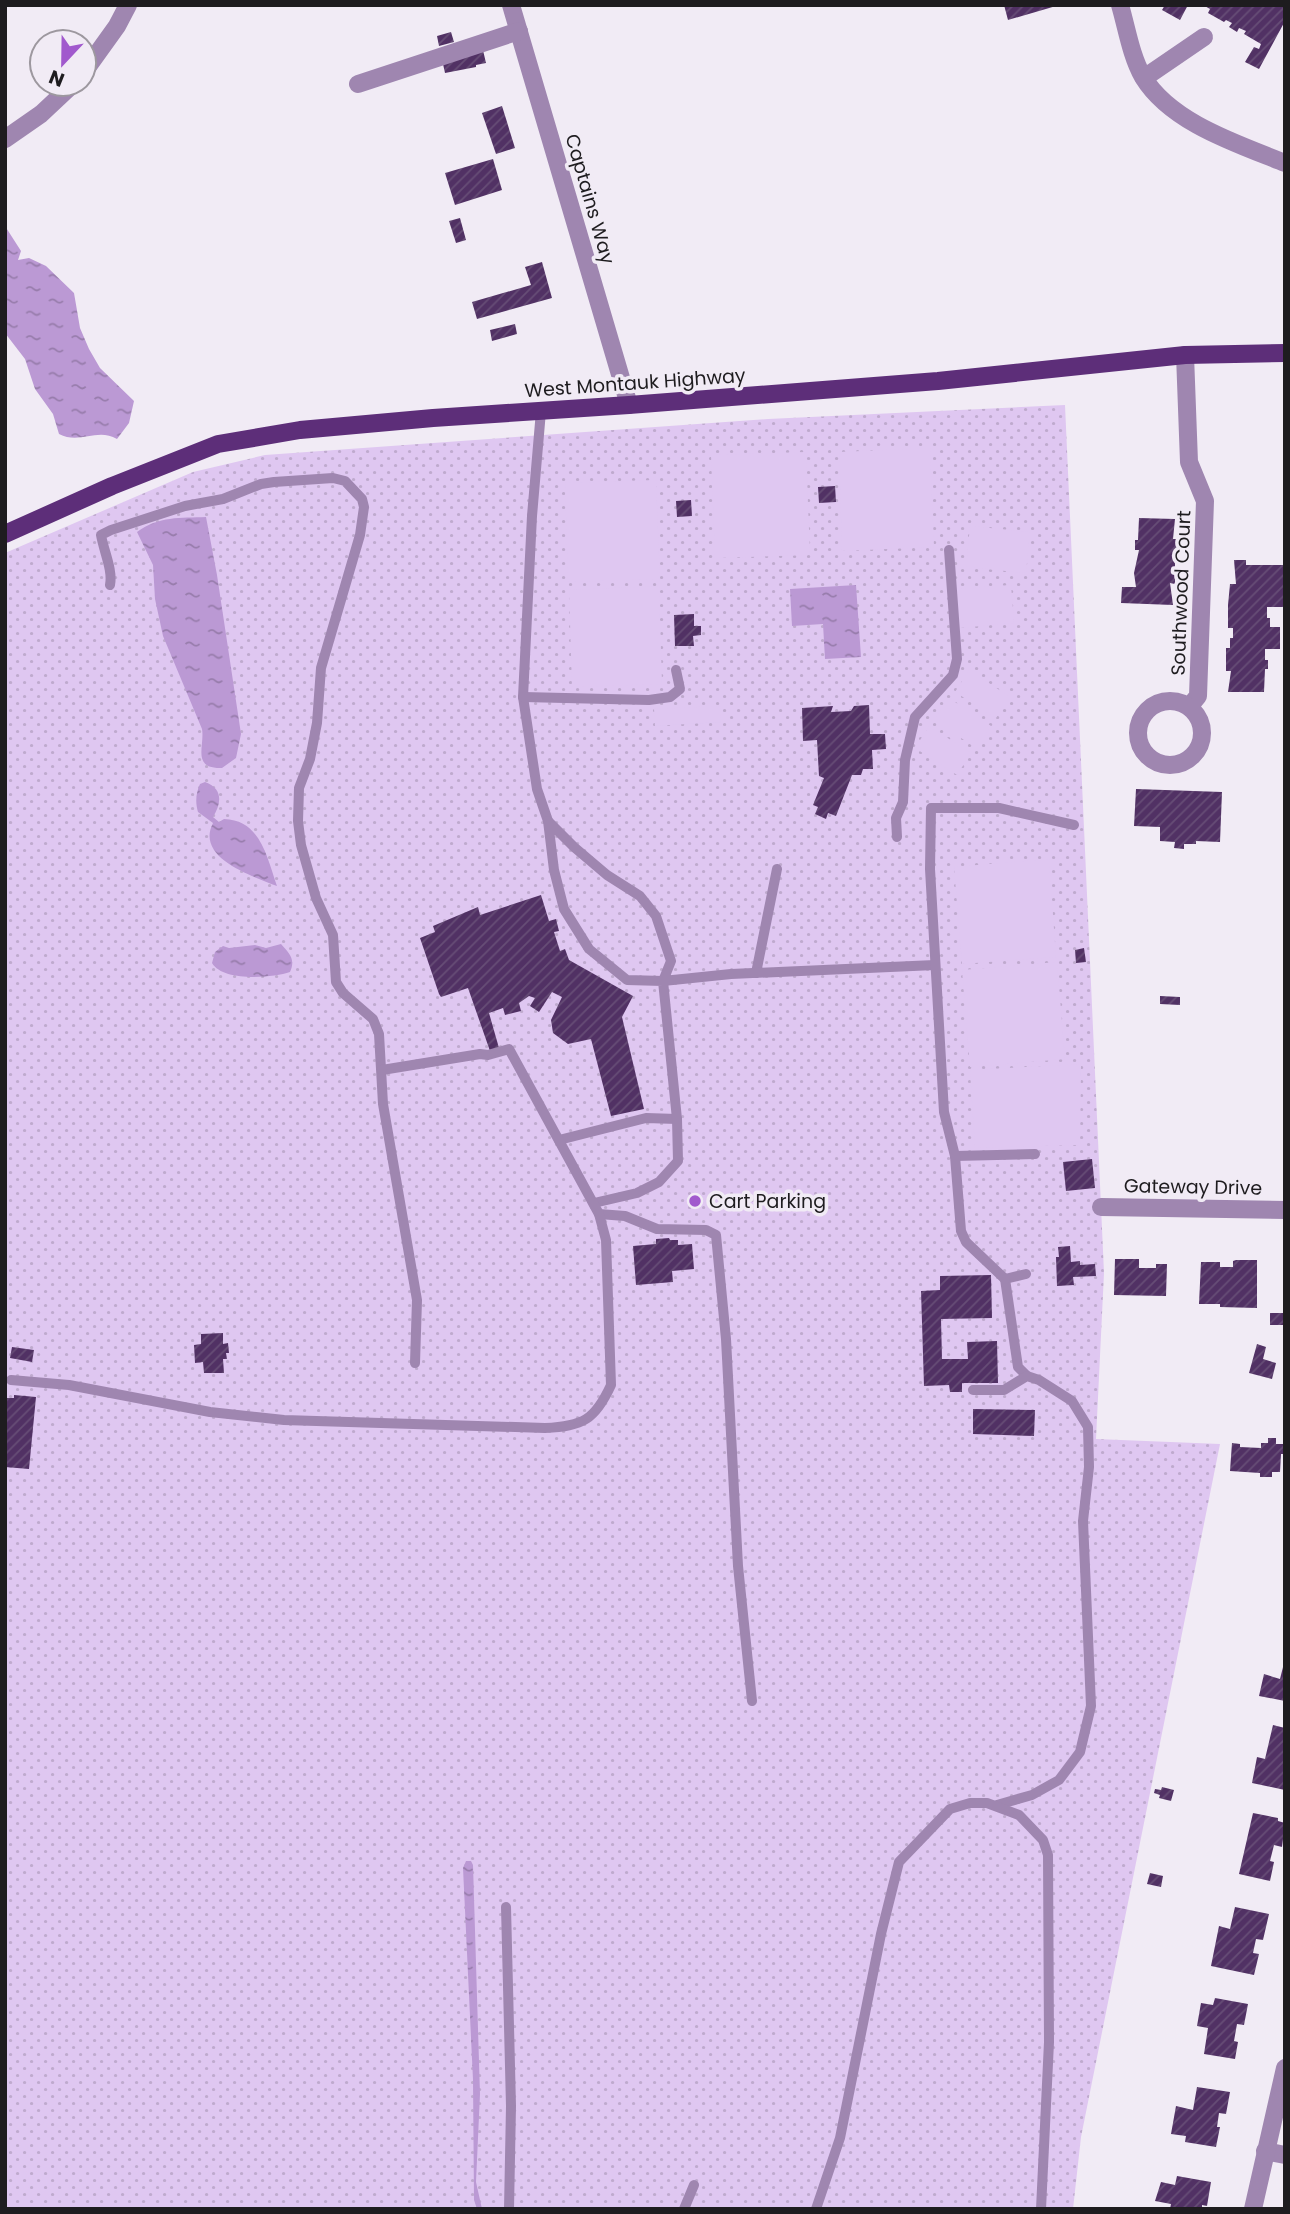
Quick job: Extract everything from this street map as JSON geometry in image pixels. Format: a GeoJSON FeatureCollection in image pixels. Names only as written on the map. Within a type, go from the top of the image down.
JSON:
{"type":"FeatureCollection","features":[{"type":"Feature","properties":{"kind":"main road","name":"West Montauk Highway"},"geometry":{"type":"LineString","coordinates":[[5,534],[112,486],[218,444],[300,430],[938,382],[1185,355],[1285,353]]}},
{"type":"Feature","properties":{"kind":"street"},"geometry":{"type":"LineString","coordinates":[[98,52],[128,5]]}},
{"type":"Feature","properties":{"kind":"street","name":"Captains Way"},"geometry":{"type":"LineString","coordinates":[[511,5],[629,405]]}},
{"type":"Feature","properties":{"kind":"street"},"geometry":{"type":"LineString","coordinates":[[1120,5],[1131,50],[1144,78],[1162,100],[1199,127],[1285,163]]}},
{"type":"Feature","properties":{"kind":"street"},"geometry":{"type":"LineString","coordinates":[[358,84],[519,31]]}},
{"type":"Feature","properties":{"kind":"street"},"geometry":{"type":"LineString","coordinates":[[1144,78],[1204,37]]}},
{"type":"Feature","properties":{"kind":"street"},"geometry":{"type":"LineString","coordinates":[[5,139],[41,114],[58,98]]}},
{"type":"Feature","properties":{"kind":"street","name":"Southwood Court"},"geometry":{"type":"LineString","coordinates":[[1185,355],[1189,462],[1205,501],[1198,696],[1189,707]]}},
{"type":"Feature","properties":{"kind":"street","name":"Gateway Drive"},"geometry":{"type":"LineString","coordinates":[[1101,1207],[1285,1210]]}},
{"type":"Feature","properties":{"kind":"street"},"geometry":{"type":"LineString","coordinates":[[1253,2209],[1285,2068]]}},
{"type":"Feature","properties":{"kind":"street"},"geometry":{"type":"LineString","coordinates":[[1265,2151],[1285,2155]]}},
{"type":"Feature","properties":{"kind":"lane"},"geometry":{"type":"LineString","coordinates":[[541,411],[532,516],[523,696],[537,789],[548,821],[554,870],[564,909],[589,949],[627,980],[663,981],[756,973],[935,965]]}},
{"type":"Feature","properties":{"kind":"lane"},"geometry":{"type":"LineString","coordinates":[[110,585],[111,570],[106,561],[101,536],[111,530],[184,506],[239,495],[261,484],[333,478],[345,481],[362,499],[364,507],[360,534],[321,668],[317,723],[310,759],[299,788],[298,821],[300,845],[316,898],[333,935],[336,982],[343,993],[373,1019],[379,1034],[383,1104],[416,1300],[415,1363]]}},
{"type":"Feature","properties":{"kind":"lane"},"geometry":{"type":"LineString","coordinates":[[897,837],[896,818],[903,802],[905,761],[915,717],[953,675],[957,659],[949,550]]}},
{"type":"Feature","properties":{"kind":"lane"},"geometry":{"type":"LineString","coordinates":[[523,696],[649,700],[670,697],[680,689],[676,670]]}},
{"type":"Feature","properties":{"kind":"lane"},"geometry":{"type":"LineString","coordinates":[[816,2209],[840,2138],[881,1934],[899,1862],[950,1809],[970,1803],[997,1805],[1032,1795],[1059,1780],[1080,1752],[1091,1706],[1083,1521],[1089,1467],[1088,1427],[1072,1401],[1039,1380],[1027,1376],[1018,1367],[1005,1279],[966,1242],[961,1231],[955,1156],[944,1112],[930,869],[931,808],[999,808],[1074,825]]}},
{"type":"Feature","properties":{"kind":"lane"},"geometry":{"type":"LineString","coordinates":[[548,821],[607,875],[640,896],[656,916],[671,961],[663,981],[677,1119],[678,1161],[659,1182],[637,1193],[594,1203]]}},
{"type":"Feature","properties":{"kind":"lane"},"geometry":{"type":"LineString","coordinates":[[756,973],[777,869]]}},
{"type":"Feature","properties":{"kind":"lane"},"geometry":{"type":"LineString","coordinates":[[11,1380],[69,1385],[210,1412],[284,1420],[458,1427],[572,1426],[590,1416],[602,1404],[611,1385],[606,1240],[594,1203],[509,1049],[488,1055],[480,1054],[382,1070]]}},
{"type":"Feature","properties":{"kind":"lane"},"geometry":{"type":"LineString","coordinates":[[559,1140],[646,1118],[677,1119]]}},
{"type":"Feature","properties":{"kind":"lane"},"geometry":{"type":"LineString","coordinates":[[955,1156],[1035,1154]]}},
{"type":"Feature","properties":{"kind":"lane"},"geometry":{"type":"LineString","coordinates":[[599,1214],[625,1216],[657,1229],[706,1230],[716,1235],[726,1339],[738,1566],[752,1702]]}},
{"type":"Feature","properties":{"kind":"lane"},"geometry":{"type":"LineString","coordinates":[[1005,1279],[1026,1274]]}},
{"type":"Feature","properties":{"kind":"lane"},"geometry":{"type":"LineString","coordinates":[[973,1390],[1004,1390],[1027,1376]]}},
{"type":"Feature","properties":{"kind":"lane"},"geometry":{"type":"LineString","coordinates":[[997,1805],[1019,1815],[1035,1830],[1043,1840],[1048,1855],[1049,2042],[1041,2209]]}},
{"type":"Feature","properties":{"kind":"lane"},"geometry":{"type":"LineString","coordinates":[[506,1907],[510,1984],[509,2209]]}},
{"type":"Feature","properties":{"kind":"lane"},"geometry":{"type":"LineString","coordinates":[[684,2209],[694,2185]]}},
{"type":"Feature","properties":{"kind":"shaded area"},"geometry":{"type":"Polygon","coordinates":[[[1065,405],[1104,1273],[1096,1439],[1220,1444],[1081,2137],[1073,2209],[5,2209],[5,553],[193,472],[265,455],[768,419],[1065,405]]]}},
{"type":"Feature","properties":{"kind":"shaded area"},"geometry":{"type":"Polygon","coordinates":[[[930,448],[934,547],[842,551],[839,452],[930,448]]]}},
{"type":"Feature","properties":{"kind":"shaded area"},"geometry":{"type":"Polygon","coordinates":[[[806,452],[810,555],[715,558],[711,455],[806,452]]]}},
{"type":"Feature","properties":{"kind":"shaded area"},"geometry":{"type":"Polygon","coordinates":[[[656,480],[660,579],[568,582],[565,483],[656,480]]]}},
{"type":"Feature","properties":{"kind":"shaded area"},"geometry":{"type":"Polygon","coordinates":[[[970,526],[1030,532],[1026,573],[966,567],[970,526]]]}},
{"type":"Feature","properties":{"kind":"shaded area"},"geometry":{"type":"Polygon","coordinates":[[[1011,585],[1014,623],[960,628],[957,589],[1011,585]]]}},
{"type":"Feature","properties":{"kind":"shaded area"},"geometry":{"type":"Polygon","coordinates":[[[659,586],[662,684],[572,687],[569,590],[659,586]]]}},
{"type":"Feature","properties":{"kind":"shaded area"},"geometry":{"type":"Polygon","coordinates":[[[969,670],[1010,697],[996,718],[955,692],[969,670]]]}},
{"type":"Feature","properties":{"kind":"shaded area"},"geometry":{"type":"Polygon","coordinates":[[[949,698],[991,726],[976,748],[934,720],[949,698]]]}},
{"type":"Feature","properties":{"kind":"shaded area"},"geometry":{"type":"Polygon","coordinates":[[[720,706],[721,722],[655,726],[654,709],[720,706]]]}},
{"type":"Feature","properties":{"kind":"shaded area"},"geometry":{"type":"Polygon","coordinates":[[[929,726],[971,753],[957,775],[915,748],[929,726]]]}},
{"type":"Feature","properties":{"kind":"shaded area"},"geometry":{"type":"Polygon","coordinates":[[[1049,859],[1056,957],[962,964],[954,867],[1049,859]]]}},
{"type":"Feature","properties":{"kind":"shaded area"},"geometry":{"type":"Polygon","coordinates":[[[1057,962],[1065,1059],[970,1067],[962,970],[1057,962]]]}},
{"type":"Feature","properties":{"kind":"shaded area"},"geometry":{"type":"Polygon","coordinates":[[[1081,1064],[1080,1145],[975,1148],[970,1070],[1081,1064]]]}},
{"type":"Feature","properties":{"kind":"water"},"geometry":{"type":"Polygon","coordinates":[[[5,226],[21,251],[18,260],[29,258],[46,266],[74,293],[80,328],[89,349],[100,368],[134,401],[129,423],[117,439],[102,435],[74,438],[59,434],[53,414],[35,389],[25,359],[5,333],[5,226]]]}},
{"type":"Feature","properties":{"kind":"water"},"geometry":{"type":"Polygon","coordinates":[[[206,517],[241,734],[236,758],[222,768],[206,765],[203,761],[202,729],[163,636],[155,599],[153,565],[137,532],[162,520],[206,517]]]}},
{"type":"Feature","properties":{"kind":"water"},"geometry":{"type":"Polygon","coordinates":[[[856,585],[861,657],[825,659],[823,624],[792,626],[790,589],[856,585]]]}},
{"type":"Feature","properties":{"kind":"water"},"geometry":{"type":"Polygon","coordinates":[[[205,782],[215,789],[219,797],[213,817],[219,822],[224,819],[236,821],[254,833],[266,853],[277,886],[229,864],[212,846],[210,835],[213,823],[198,812],[196,805],[200,784],[205,782]]]}},
{"type":"Feature","properties":{"kind":"water"},"geometry":{"type":"Polygon","coordinates":[[[281,944],[292,960],[290,972],[260,977],[237,976],[218,969],[212,963],[215,952],[223,946],[229,948],[255,945],[266,948],[281,944]]]}},
{"type":"Feature","properties":{"kind":"water"},"geometry":{"type":"Polygon","coordinates":[[[466,1861],[471,1861],[473,1865],[480,2094],[476,2182],[482,2209],[477,2209],[474,2200],[473,2080],[463,1868],[466,1861]]]}},
{"type":"Feature","properties":{"kind":"building"},"geometry":{"type":"Polygon","coordinates":[[[1004,5],[1056,5],[1056,6],[1008,20],[1004,5]]]}},
{"type":"Feature","properties":{"kind":"building"},"geometry":{"type":"Polygon","coordinates":[[[1165,5],[1188,5],[1180,20],[1162,10],[1165,5]]]}},
{"type":"Feature","properties":{"kind":"building"},"geometry":{"type":"Polygon","coordinates":[[[1203,5],[1285,5],[1285,21],[1259,69],[1245,62],[1254,47],[1259,49],[1261,44],[1244,34],[1246,31],[1239,28],[1237,32],[1229,27],[1232,23],[1226,20],[1224,22],[1208,13],[1210,9],[1203,5]]]}},
{"type":"Feature","properties":{"kind":"building"},"geometry":{"type":"Polygon","coordinates":[[[451,32],[454,42],[439,46],[437,36],[451,32]]]}},
{"type":"Feature","properties":{"kind":"building"},"geometry":{"type":"Polygon","coordinates":[[[482,46],[486,63],[445,73],[441,55],[482,46]]]}},
{"type":"Feature","properties":{"kind":"building"},"geometry":{"type":"Polygon","coordinates":[[[502,106],[515,148],[496,154],[482,113],[502,106]]]}},
{"type":"Feature","properties":{"kind":"building"},"geometry":{"type":"Polygon","coordinates":[[[493,159],[502,190],[455,205],[445,173],[493,159]]]}},
{"type":"Feature","properties":{"kind":"building"},"geometry":{"type":"Polygon","coordinates":[[[460,218],[466,240],[456,243],[449,221],[460,218]]]}},
{"type":"Feature","properties":{"kind":"building"},"geometry":{"type":"Polygon","coordinates":[[[542,262],[552,298],[477,319],[472,302],[531,285],[525,267],[542,262]]]}},
{"type":"Feature","properties":{"kind":"building"},"geometry":{"type":"Polygon","coordinates":[[[515,324],[517,334],[492,341],[490,330],[515,324]]]}},
{"type":"Feature","properties":{"kind":"building"},"geometry":{"type":"Polygon","coordinates":[[[835,486],[836,502],[819,503],[818,487],[835,486]]]}},
{"type":"Feature","properties":{"kind":"building"},"geometry":{"type":"Polygon","coordinates":[[[691,500],[692,516],[677,517],[676,501],[691,500]]]}},
{"type":"Feature","properties":{"kind":"building"},"geometry":{"type":"Polygon","coordinates":[[[1139,518],[1175,519],[1173,539],[1178,539],[1178,562],[1175,562],[1175,584],[1170,583],[1173,605],[1121,603],[1122,587],[1136,587],[1134,573],[1139,550],[1135,550],[1135,540],[1138,540],[1139,518]]]}},
{"type":"Feature","properties":{"kind":"building"},"geometry":{"type":"Polygon","coordinates":[[[1234,560],[1246,560],[1246,565],[1285,565],[1285,607],[1267,607],[1270,627],[1280,627],[1280,649],[1265,649],[1268,669],[1265,669],[1264,692],[1228,692],[1231,671],[1226,671],[1226,648],[1230,648],[1230,638],[1233,638],[1233,628],[1228,628],[1228,605],[1230,584],[1236,584],[1234,560]]]}},
{"type":"Feature","properties":{"kind":"building"},"geometry":{"type":"Polygon","coordinates":[[[694,614],[694,626],[701,626],[701,635],[693,636],[694,646],[675,646],[674,615],[694,614]]]}},
{"type":"Feature","properties":{"kind":"building"},"geometry":{"type":"Polygon","coordinates":[[[869,705],[870,734],[885,734],[886,749],[872,750],[873,769],[863,769],[861,775],[852,775],[836,816],[828,813],[826,819],[815,814],[818,807],[813,805],[824,778],[819,776],[817,740],[803,741],[802,708],[833,706],[831,712],[851,711],[854,706],[869,705]]]}},
{"type":"Feature","properties":{"kind":"building"},"geometry":{"type":"Polygon","coordinates":[[[1136,789],[1222,792],[1220,842],[1196,841],[1196,844],[1184,844],[1184,849],[1174,848],[1175,842],[1160,841],[1160,827],[1134,826],[1136,789]]]}},
{"type":"Feature","properties":{"kind":"building"},"geometry":{"type":"Polygon","coordinates":[[[541,895],[549,921],[556,919],[559,931],[554,932],[560,951],[565,949],[569,960],[633,996],[622,1017],[644,1109],[611,1116],[591,1039],[568,1044],[553,1033],[551,1020],[562,997],[552,992],[539,1012],[530,1006],[535,998],[529,996],[519,1003],[521,1011],[505,1015],[503,1008],[489,1013],[499,1048],[490,1051],[468,988],[441,997],[439,994],[420,938],[435,932],[433,926],[478,907],[480,915],[541,895]]]}},
{"type":"Feature","properties":{"kind":"building"},"geometry":{"type":"Polygon","coordinates":[[[1084,948],[1086,962],[1076,963],[1075,950],[1084,948]]]}},
{"type":"Feature","properties":{"kind":"building"},"geometry":{"type":"Polygon","coordinates":[[[1160,996],[1180,997],[1180,1005],[1160,1004],[1160,996]]]}},
{"type":"Feature","properties":{"kind":"building"},"geometry":{"type":"Polygon","coordinates":[[[1092,1159],[1095,1188],[1066,1191],[1063,1162],[1092,1159]]]}},
{"type":"Feature","properties":{"kind":"building"},"geometry":{"type":"Polygon","coordinates":[[[656,1239],[678,1240],[678,1245],[692,1244],[694,1269],[672,1271],[673,1282],[636,1285],[633,1246],[656,1244],[656,1239]]]}},
{"type":"Feature","properties":{"kind":"building"},"geometry":{"type":"Polygon","coordinates":[[[1070,1246],[1071,1262],[1080,1261],[1080,1265],[1095,1264],[1096,1276],[1073,1277],[1074,1285],[1057,1286],[1058,1247],[1070,1246]]]}},
{"type":"Feature","properties":{"kind":"building"},"geometry":{"type":"Polygon","coordinates":[[[1115,1259],[1139,1259],[1139,1268],[1156,1268],[1156,1264],[1167,1264],[1166,1296],[1114,1295],[1115,1259]]]}},
{"type":"Feature","properties":{"kind":"building"},"geometry":{"type":"Polygon","coordinates":[[[1257,1260],[1257,1308],[1199,1304],[1201,1262],[1220,1262],[1220,1267],[1233,1267],[1233,1261],[1257,1260]]]}},
{"type":"Feature","properties":{"kind":"building"},"geometry":{"type":"Polygon","coordinates":[[[991,1275],[992,1318],[941,1319],[942,1359],[968,1359],[967,1342],[997,1341],[998,1383],[962,1383],[962,1392],[950,1392],[949,1385],[924,1386],[921,1291],[940,1290],[940,1276],[991,1275]]]}},
{"type":"Feature","properties":{"kind":"building"},"geometry":{"type":"Polygon","coordinates":[[[1270,1313],[1284,1313],[1284,1325],[1270,1325],[1270,1313]]]}},
{"type":"Feature","properties":{"kind":"building"},"geometry":{"type":"Polygon","coordinates":[[[223,1333],[223,1344],[228,1343],[229,1353],[226,1353],[227,1359],[223,1359],[224,1373],[204,1373],[203,1362],[195,1363],[194,1345],[201,1344],[201,1334],[223,1333]]]}},
{"type":"Feature","properties":{"kind":"building"},"geometry":{"type":"Polygon","coordinates":[[[1257,1344],[1266,1347],[1263,1359],[1276,1363],[1272,1379],[1249,1373],[1257,1344]]]}},
{"type":"Feature","properties":{"kind":"building"},"geometry":{"type":"Polygon","coordinates":[[[12,1347],[34,1350],[32,1362],[10,1358],[12,1347]]]}},
{"type":"Feature","properties":{"kind":"building"},"geometry":{"type":"Polygon","coordinates":[[[14,1395],[36,1397],[29,1469],[5,1467],[5,1398],[14,1398],[14,1395]]]}},
{"type":"Feature","properties":{"kind":"building"},"geometry":{"type":"Polygon","coordinates":[[[973,1409],[1035,1410],[1034,1436],[973,1434],[973,1409]]]}},
{"type":"Feature","properties":{"kind":"building"},"geometry":{"type":"Polygon","coordinates":[[[1268,1438],[1276,1438],[1276,1444],[1285,1444],[1285,1454],[1281,1454],[1280,1472],[1272,1472],[1272,1477],[1260,1477],[1260,1473],[1230,1471],[1232,1443],[1240,1444],[1240,1447],[1261,1448],[1261,1443],[1268,1443],[1268,1438]]]}},
{"type":"Feature","properties":{"kind":"building"},"geometry":{"type":"Polygon","coordinates":[[[1284,1663],[1285,1701],[1259,1696],[1264,1674],[1280,1679],[1284,1663]]]}},
{"type":"Feature","properties":{"kind":"building"},"geometry":{"type":"Polygon","coordinates":[[[1273,1725],[1285,1728],[1285,1790],[1252,1783],[1257,1757],[1265,1759],[1273,1725]]]}},
{"type":"Feature","properties":{"kind":"building"},"geometry":{"type":"Polygon","coordinates":[[[1162,1787],[1174,1790],[1171,1801],[1159,1798],[1160,1795],[1154,1793],[1155,1789],[1161,1790],[1162,1787]]]}},
{"type":"Feature","properties":{"kind":"building"},"geometry":{"type":"Polygon","coordinates":[[[1253,1813],[1278,1818],[1278,1821],[1285,1823],[1282,1847],[1274,1845],[1270,1861],[1274,1862],[1270,1881],[1239,1874],[1253,1813]]]}},
{"type":"Feature","properties":{"kind":"building"},"geometry":{"type":"Polygon","coordinates":[[[1150,1873],[1163,1876],[1161,1887],[1147,1884],[1150,1873]]]}},
{"type":"Feature","properties":{"kind":"building"},"geometry":{"type":"Polygon","coordinates":[[[1235,1907],[1269,1914],[1263,1940],[1256,1939],[1253,1953],[1259,1954],[1254,1975],[1211,1966],[1219,1926],[1230,1929],[1235,1907]]]}},
{"type":"Feature","properties":{"kind":"building"},"geometry":{"type":"Polygon","coordinates":[[[1215,1998],[1248,2004],[1244,2025],[1237,2024],[1235,2059],[1204,2054],[1208,2028],[1197,2026],[1201,2003],[1213,2005],[1215,1998]]]}},
{"type":"Feature","properties":{"kind":"building"},"geometry":{"type":"Polygon","coordinates":[[[1197,2087],[1230,2092],[1226,2114],[1219,2113],[1217,2127],[1220,2127],[1216,2147],[1185,2142],[1186,2136],[1171,2134],[1176,2106],[1193,2110],[1197,2087]]]}},
{"type":"Feature","properties":{"kind":"building"},"geometry":{"type":"Polygon","coordinates":[[[1177,2176],[1211,2182],[1207,2206],[1202,2205],[1202,2209],[1170,2209],[1171,2204],[1155,2201],[1161,2182],[1175,2185],[1177,2176]]]}},
{"type":"Feature","properties":{"kind":"place","name":"Cart Parking"},"geometry":{"type":"Point","coordinates":[695,1201]}}]}
